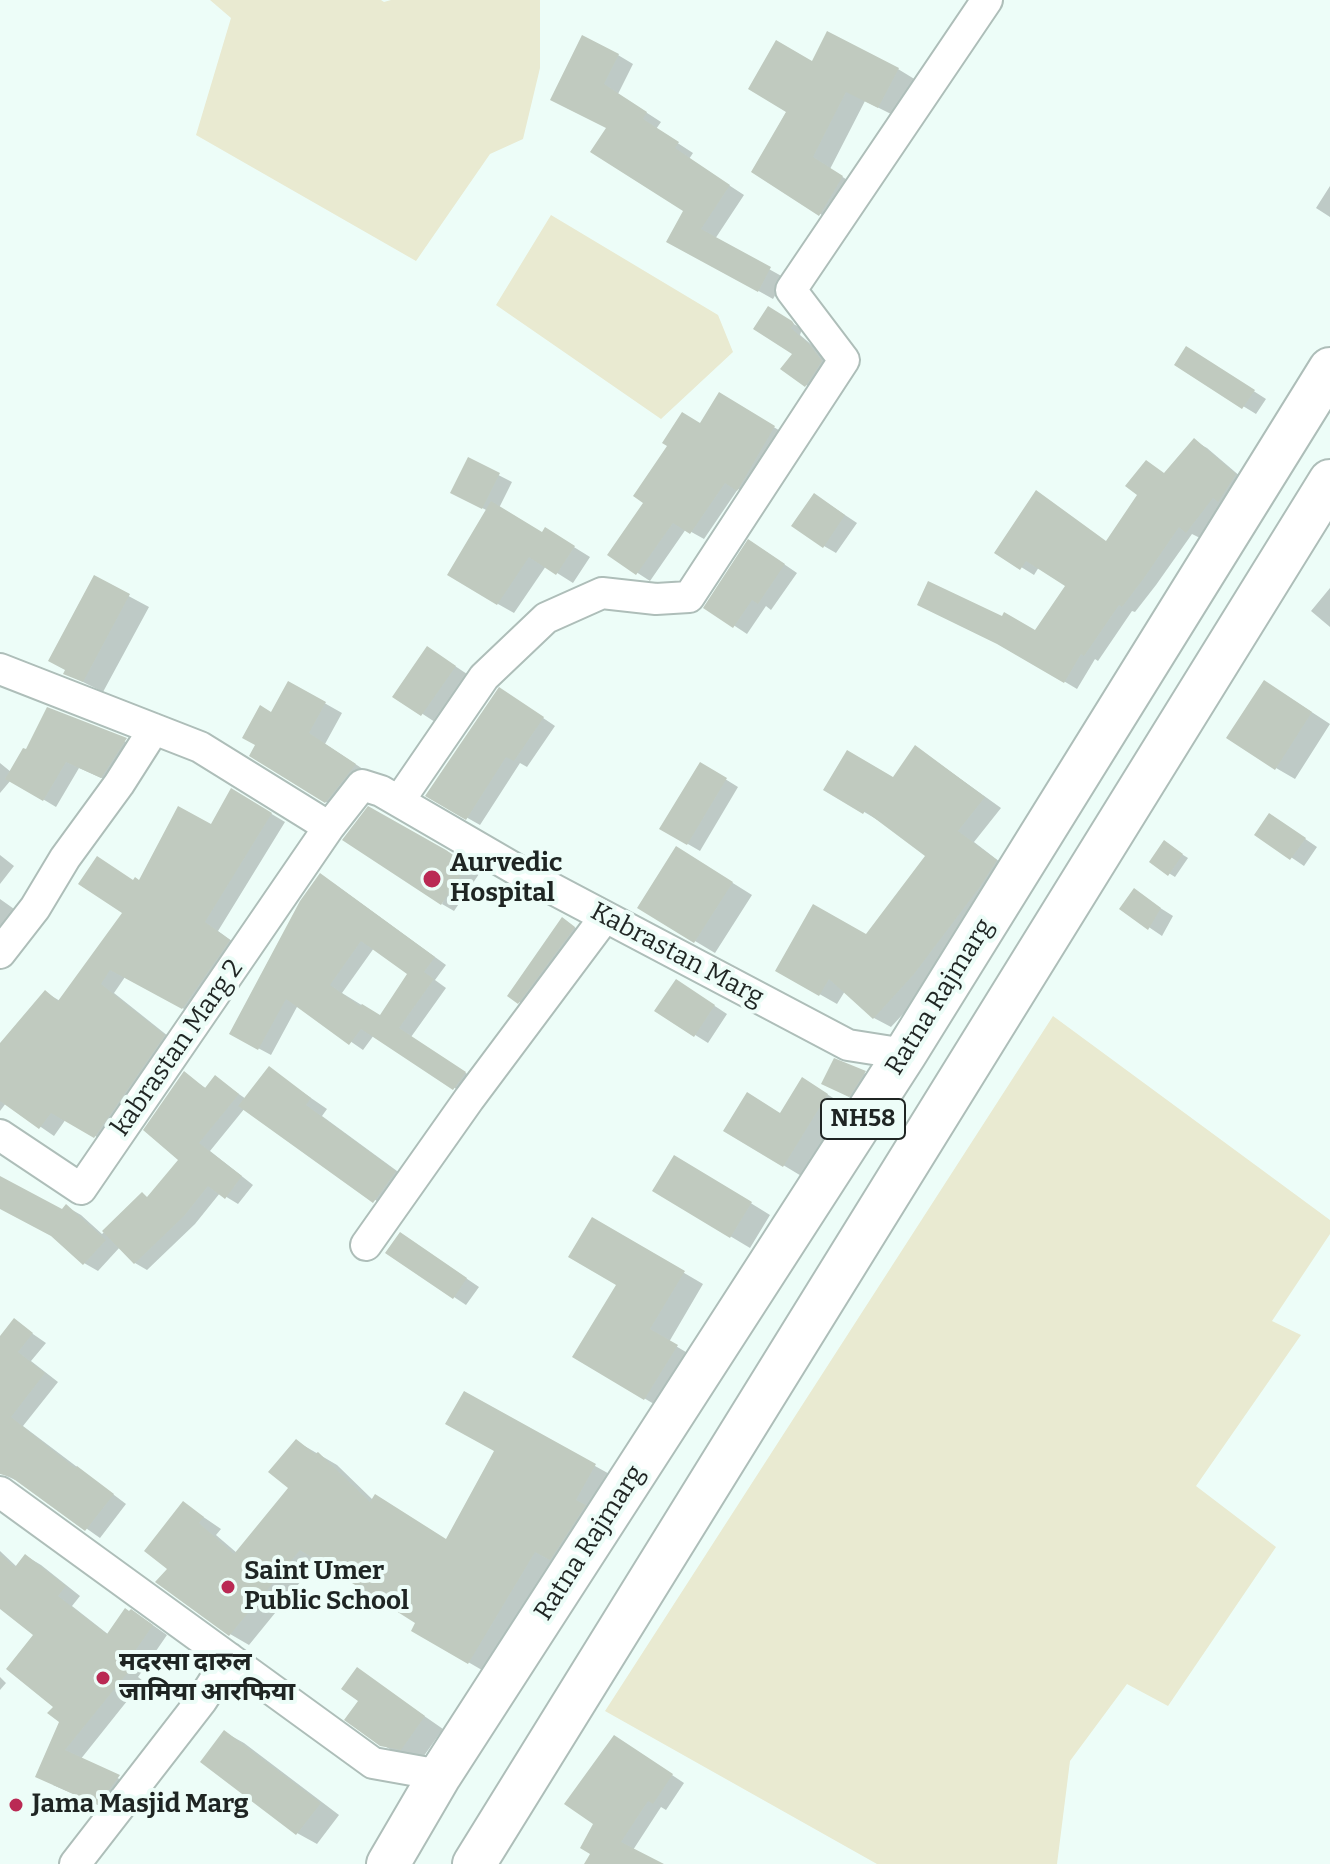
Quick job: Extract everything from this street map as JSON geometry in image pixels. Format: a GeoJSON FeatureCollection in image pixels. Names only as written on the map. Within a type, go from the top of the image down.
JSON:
{"type":"FeatureCollection","features":[{"type":"Feature","properties":{"kind":"highway","name":"Ratna Rajmarg"},"geometry":{"type":"LineString","coordinates":[[388,1864],[440,1775],[905,1054],[1330,369]]}},
{"type":"Feature","properties":{"kind":"highway","name":"NH58"},"geometry":{"type":"LineString","coordinates":[[474,1864],[1330,481]]}},
{"type":"Feature","properties":{"kind":"street"},"geometry":{"type":"LineString","coordinates":[[399,801],[484,677],[546,618],[602,593],[656,599],[689,597],[844,360],[791,290],[987,0]]}},
{"type":"Feature","properties":{"kind":"street"},"geometry":{"type":"LineString","coordinates":[[0,669],[200,747],[329,827]]}},
{"type":"Feature","properties":{"kind":"street"},"geometry":{"type":"LineString","coordinates":[[0,953],[35,908],[65,858],[119,784],[154,729]]}},
{"type":"Feature","properties":{"kind":"street","name":"Kabrastan Marg"},"geometry":{"type":"LineString","coordinates":[[329,827],[362,785],[399,801],[517,870],[848,1045],[905,1054]]}},
{"type":"Feature","properties":{"kind":"street","name":"kabrastan Marg 2"},"geometry":{"type":"LineString","coordinates":[[0,1135],[81,1189],[329,827]]}},
{"type":"Feature","properties":{"kind":"street"},"geometry":{"type":"LineString","coordinates":[[366,1245],[469,1099],[605,917]]}},
{"type":"Feature","properties":{"kind":"street"},"geometry":{"type":"LineString","coordinates":[[0,1492],[373,1763],[440,1775]]}},
{"type":"Feature","properties":{"kind":"street"},"geometry":{"type":"LineString","coordinates":[[75,1864],[202,1700],[229,1658]]}},
{"type":"Feature","properties":{"kind":"green space"},"geometry":{"type":"Polygon","coordinates":[[[210,0],[540,0],[540,68],[523,139],[490,154],[416,261],[196,135],[231,18],[210,0]]]}},
{"type":"Feature","properties":{"kind":"green space"},"geometry":{"type":"Polygon","coordinates":[[[551,215],[718,315],[733,352],[661,419],[496,305],[551,215]]]}},
{"type":"Feature","properties":{"kind":"green space"},"geometry":{"type":"Polygon","coordinates":[[[1053,1016],[1330,1220],[1330,1234],[1272,1321],[1301,1335],[1196,1486],[1276,1547],[1168,1706],[1127,1684],[1070,1761],[1057,1864],[877,1864],[605,1711],[1053,1016]]]}},
{"type":"Feature","properties":{"kind":"building"},"geometry":{"type":"Polygon","coordinates":[[[827,31],[899,68],[878,108],[846,92],[813,157],[843,176],[819,216],[751,172],[786,112],[748,89],[776,40],[812,61],[827,31]]]}},
{"type":"Feature","properties":{"kind":"building"},"geometry":{"type":"Polygon","coordinates":[[[582,35],[619,54],[604,84],[647,112],[643,119],[679,142],[675,148],[730,185],[701,229],[771,267],[758,292],[666,242],[683,211],[590,152],[606,128],[550,100],[582,35]]]}},
{"type":"Feature","properties":{"kind":"building"},"geometry":{"type":"Polygon","coordinates":[[[768,306],[792,321],[794,324],[791,328],[822,361],[805,387],[780,369],[792,354],[753,329],[768,306]]]}},
{"type":"Feature","properties":{"kind":"building"},"geometry":{"type":"Polygon","coordinates":[[[1186,346],[1255,390],[1242,409],[1174,365],[1186,346]]]}},
{"type":"Feature","properties":{"kind":"building"},"geometry":{"type":"Polygon","coordinates":[[[719,392],[775,426],[737,491],[725,483],[690,534],[673,523],[636,575],[607,555],[643,503],[633,496],[667,446],[662,443],[682,412],[700,423],[719,392]]]}},
{"type":"Feature","properties":{"kind":"building"},"geometry":{"type":"Polygon","coordinates":[[[1194,438],[1236,474],[1218,502],[1213,498],[1186,533],[1179,527],[1122,607],[1119,605],[1084,656],[1081,654],[1064,683],[997,644],[917,605],[928,581],[1002,616],[1004,612],[1035,630],[1065,586],[1026,561],[1020,570],[994,553],[1036,490],[1106,541],[1137,495],[1125,486],[1146,460],[1164,473],[1194,438]]]}},
{"type":"Feature","properties":{"kind":"building"},"geometry":{"type":"Polygon","coordinates":[[[468,457],[500,473],[482,509],[450,493],[468,457]]]}},
{"type":"Feature","properties":{"kind":"building"},"geometry":{"type":"Polygon","coordinates":[[[814,493],[845,515],[823,548],[791,526],[814,493]]]}},
{"type":"Feature","properties":{"kind":"building"},"geometry":{"type":"Polygon","coordinates":[[[491,501],[542,532],[545,527],[575,546],[556,575],[529,557],[497,605],[447,575],[491,501]]]}},
{"type":"Feature","properties":{"kind":"building"},"geometry":{"type":"Polygon","coordinates":[[[748,539],[785,564],[758,604],[752,600],[733,628],[703,608],[748,539]]]}},
{"type":"Feature","properties":{"kind":"building"},"geometry":{"type":"Polygon","coordinates":[[[94,575],[130,594],[83,682],[63,674],[65,670],[48,661],[94,575]]]}},
{"type":"Feature","properties":{"kind":"building"},"geometry":{"type":"Polygon","coordinates":[[[427,646],[456,666],[421,716],[392,697],[427,646]]]}},
{"type":"Feature","properties":{"kind":"building"},"geometry":{"type":"Polygon","coordinates":[[[1264,680],[1312,712],[1275,770],[1226,738],[1264,680]]]}},
{"type":"Feature","properties":{"kind":"building"},"geometry":{"type":"Polygon","coordinates":[[[288,681],[326,702],[309,733],[356,764],[325,803],[249,756],[255,745],[242,738],[260,705],[271,712],[288,681]]]}},
{"type":"Feature","properties":{"kind":"building"},"geometry":{"type":"Polygon","coordinates":[[[499,687],[544,717],[514,761],[506,757],[466,820],[425,796],[499,687]]]}},
{"type":"Feature","properties":{"kind":"building"},"geometry":{"type":"Polygon","coordinates":[[[47,707],[127,738],[101,778],[66,762],[43,801],[5,779],[23,748],[26,749],[47,707]]]}},
{"type":"Feature","properties":{"kind":"building"},"geometry":{"type":"Polygon","coordinates":[[[915,745],[985,797],[958,831],[997,860],[914,974],[873,1019],[829,979],[819,996],[775,971],[813,904],[866,934],[925,856],[865,811],[863,814],[823,790],[847,750],[893,777],[915,745]]]}},
{"type":"Feature","properties":{"kind":"building"},"geometry":{"type":"Polygon","coordinates":[[[700,762],[727,778],[687,845],[659,829],[700,762]]]}},
{"type":"Feature","properties":{"kind":"building"},"geometry":{"type":"Polygon","coordinates":[[[231,788],[272,813],[205,922],[230,940],[182,1009],[110,970],[101,984],[165,1035],[94,1138],[51,1113],[39,1129],[0,1101],[0,1043],[45,990],[58,1001],[122,913],[78,884],[97,856],[133,880],[135,877],[139,880],[178,806],[211,824],[231,788]]]}},
{"type":"Feature","properties":{"kind":"building"},"geometry":{"type":"Polygon","coordinates":[[[368,806],[468,865],[441,905],[342,840],[368,806]]]}},
{"type":"Feature","properties":{"kind":"building"},"geometry":{"type":"Polygon","coordinates":[[[1269,813],[1306,838],[1290,860],[1254,835],[1269,813]]]}},
{"type":"Feature","properties":{"kind":"building"},"geometry":{"type":"Polygon","coordinates":[[[1164,840],[1183,854],[1168,876],[1149,862],[1164,840]]]}},
{"type":"Feature","properties":{"kind":"building"},"geometry":{"type":"Polygon","coordinates":[[[676,846],[733,882],[694,943],[637,908],[676,846]]]}},
{"type":"Feature","properties":{"kind":"building"},"geometry":{"type":"Polygon","coordinates":[[[320,873],[435,957],[424,972],[434,979],[399,1028],[466,1072],[453,1090],[361,1029],[349,1045],[286,999],[258,1050],[229,1034],[300,901],[320,873]],[[361,941],[330,985],[360,1006],[362,1004],[380,1015],[407,974],[361,941]]]}},
{"type":"Feature","properties":{"kind":"building"},"geometry":{"type":"Polygon","coordinates":[[[1134,888],[1161,908],[1148,930],[1119,909],[1134,888]]]}},
{"type":"Feature","properties":{"kind":"building"},"geometry":{"type":"Polygon","coordinates":[[[562,917],[575,927],[518,1004],[507,996],[562,917]]]}},
{"type":"Feature","properties":{"kind":"building"},"geometry":{"type":"Polygon","coordinates":[[[676,979],[715,1005],[694,1037],[654,1011],[676,979]]]}},
{"type":"Feature","properties":{"kind":"building"},"geometry":{"type":"Polygon","coordinates":[[[834,1058],[866,1071],[849,1097],[821,1084],[834,1058]]]}},
{"type":"Feature","properties":{"kind":"building"},"geometry":{"type":"Polygon","coordinates":[[[269,1066],[311,1098],[306,1105],[396,1171],[373,1203],[238,1106],[269,1066]]]}},
{"type":"Feature","properties":{"kind":"building"},"geometry":{"type":"Polygon","coordinates":[[[184,1071],[205,1088],[215,1075],[239,1094],[199,1143],[242,1176],[225,1199],[208,1186],[184,1216],[134,1264],[102,1231],[142,1192],[147,1197],[178,1160],[143,1130],[184,1071]]]}},
{"type":"Feature","properties":{"kind":"building"},"geometry":{"type":"Polygon","coordinates":[[[802,1077],[828,1094],[783,1167],[723,1131],[747,1092],[780,1113],[802,1077]]]}},
{"type":"Feature","properties":{"kind":"building"},"geometry":{"type":"Polygon","coordinates":[[[674,1155],[752,1202],[730,1238],[652,1191],[674,1155]]]}},
{"type":"Feature","properties":{"kind":"building"},"geometry":{"type":"Polygon","coordinates":[[[0,1176],[62,1209],[66,1204],[106,1240],[83,1265],[51,1236],[0,1209],[0,1176]]]}},
{"type":"Feature","properties":{"kind":"building"},"geometry":{"type":"Polygon","coordinates":[[[592,1217],[685,1271],[650,1329],[678,1345],[644,1400],[572,1357],[616,1285],[568,1257],[592,1217]]]}},
{"type":"Feature","properties":{"kind":"building"},"geometry":{"type":"Polygon","coordinates":[[[400,1232],[467,1278],[453,1299],[385,1253],[400,1232]]]}},
{"type":"Feature","properties":{"kind":"building"},"geometry":{"type":"Polygon","coordinates":[[[14,1318],[33,1333],[18,1352],[45,1373],[11,1417],[75,1468],[77,1466],[114,1494],[85,1531],[11,1477],[0,1474],[0,1336],[14,1318]]]}},
{"type":"Feature","properties":{"kind":"building"},"geometry":{"type":"Polygon","coordinates":[[[464,1391],[596,1464],[576,1500],[586,1505],[550,1560],[535,1552],[468,1664],[411,1631],[415,1623],[300,1550],[229,1636],[155,1582],[167,1569],[144,1551],[183,1501],[204,1517],[199,1523],[234,1554],[288,1488],[268,1472],[296,1439],[315,1454],[318,1452],[370,1502],[375,1494],[446,1539],[494,1451],[445,1424],[464,1391]]]}},
{"type":"Feature","properties":{"kind":"building"},"geometry":{"type":"Polygon","coordinates":[[[0,1554],[15,1567],[25,1554],[66,1586],[58,1596],[107,1634],[125,1608],[153,1625],[124,1667],[129,1671],[65,1750],[120,1775],[98,1805],[35,1777],[59,1722],[47,1713],[53,1707],[6,1669],[33,1635],[0,1609],[0,1554]]]}},
{"type":"Feature","properties":{"kind":"building"},"geometry":{"type":"Polygon","coordinates":[[[357,1667],[425,1716],[401,1750],[380,1746],[344,1720],[358,1701],[341,1689],[357,1667]]]}},
{"type":"Feature","properties":{"kind":"building"},"geometry":{"type":"Polygon","coordinates":[[[224,1730],[321,1803],[296,1835],[200,1762],[224,1730]]]}},
{"type":"Feature","properties":{"kind":"building"},"geometry":{"type":"Polygon","coordinates":[[[614,1735],[673,1774],[653,1804],[648,1801],[621,1842],[664,1864],[584,1864],[590,1854],[580,1848],[593,1824],[564,1804],[614,1735]]]}},
{"type":"Feature","properties":{"kind":"place","name":"Aurvedic Hospital"},"geometry":{"type":"Point","coordinates":[432,879]}},
{"type":"Feature","properties":{"kind":"place","name":"Saint Umer Public School"},"geometry":{"type":"Point","coordinates":[228,1587]}},
{"type":"Feature","properties":{"kind":"place","name":"मदरसा दारुल जामिया आरफिया"},"geometry":{"type":"Point","coordinates":[103,1678]}},
{"type":"Feature","properties":{"kind":"place","name":"Jama Masjid Marg"},"geometry":{"type":"Point","coordinates":[16,1805]}}]}
